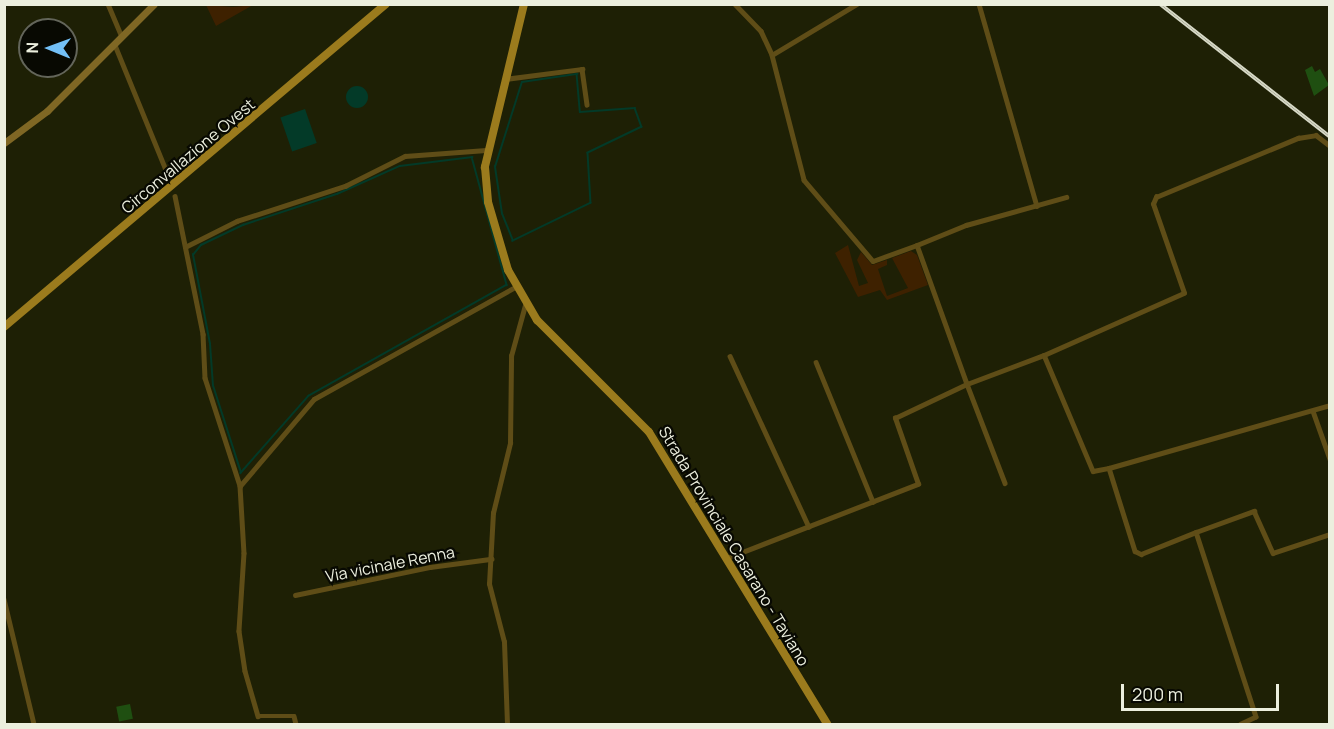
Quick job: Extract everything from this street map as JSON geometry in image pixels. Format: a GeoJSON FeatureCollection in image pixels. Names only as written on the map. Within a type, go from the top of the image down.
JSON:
{"type":"FeatureCollection","features":[{"type":"Feature","properties":{"kind":"main road","name":"Circonvallazione Ovest"},"geometry":{"type":"LineString","coordinates":[[4,327],[386,4]]}},
{"type":"Feature","properties":{"kind":"main road","name":"Strada Provinciale Casarano - Taviano"},"geometry":{"type":"LineString","coordinates":[[524,4],[486,150],[488,202],[515,287],[525,305],[637,415],[827,724]]}},
{"type":"Feature","properties":{"kind":"street"},"geometry":{"type":"LineString","coordinates":[[108,4],[121,35]]}},
{"type":"Feature","properties":{"kind":"street"},"geometry":{"type":"LineString","coordinates":[[4,143],[47,111],[154,4]]}},
{"type":"Feature","properties":{"kind":"street"},"geometry":{"type":"LineString","coordinates":[[735,4],[761,31],[772,55],[804,180],[873,261],[966,225],[1066,197]]}},
{"type":"Feature","properties":{"kind":"street"},"geometry":{"type":"LineString","coordinates":[[772,55],[857,4]]}},
{"type":"Feature","properties":{"kind":"street"},"geometry":{"type":"LineString","coordinates":[[979,4],[1037,206]]}},
{"type":"Feature","properties":{"kind":"street"},"geometry":{"type":"LineString","coordinates":[[115,45],[168,175]]}},
{"type":"Feature","properties":{"kind":"street"},"geometry":{"type":"LineString","coordinates":[[505,79],[582,69],[587,105]]}},
{"type":"Feature","properties":{"kind":"street"},"geometry":{"type":"LineString","coordinates":[[727,558],[918,484],[895,417],[967,384],[1044,355],[1184,293],[1154,204],[1156,197],[1299,138],[1316,135],[1329,146]]}},
{"type":"Feature","properties":{"kind":"street"},"geometry":{"type":"LineString","coordinates":[[185,247],[237,221],[345,186],[405,156],[417,159],[486,150]]}},
{"type":"Feature","properties":{"kind":"street"},"geometry":{"type":"LineString","coordinates":[[175,196],[203,334],[205,378],[240,486],[244,553],[239,631],[245,671],[258,716],[294,716],[296,724]]}},
{"type":"Feature","properties":{"kind":"street"},"geometry":{"type":"LineString","coordinates":[[917,245],[1005,483]]}},
{"type":"Feature","properties":{"kind":"street"},"geometry":{"type":"LineString","coordinates":[[240,486],[314,399],[515,287]]}},
{"type":"Feature","properties":{"kind":"street"},"geometry":{"type":"LineString","coordinates":[[507,724],[504,642],[489,584],[493,513],[510,443],[512,356],[525,305]]}},
{"type":"Feature","properties":{"kind":"street"},"geometry":{"type":"LineString","coordinates":[[1044,355],[1093,471],[1329,405]]}},
{"type":"Feature","properties":{"kind":"street"},"geometry":{"type":"LineString","coordinates":[[730,356],[809,527]]}},
{"type":"Feature","properties":{"kind":"street"},"geometry":{"type":"LineString","coordinates":[[816,362],[873,502]]}},
{"type":"Feature","properties":{"kind":"street"},"geometry":{"type":"LineString","coordinates":[[1313,411],[1329,459]]}},
{"type":"Feature","properties":{"kind":"street"},"geometry":{"type":"LineString","coordinates":[[1109,468],[1135,551],[1141,554],[1254,511],[1273,554],[1329,534]]}},
{"type":"Feature","properties":{"kind":"street"},"geometry":{"type":"LineString","coordinates":[[1196,532],[1256,717],[1241,724]]}},
{"type":"Feature","properties":{"kind":"street","name":"Via vicinale Renna"},"geometry":{"type":"LineString","coordinates":[[295,596],[430,567],[491,559]]}},
{"type":"Feature","properties":{"kind":"street"},"geometry":{"type":"LineString","coordinates":[[4,599],[34,724]]}},
{"type":"Feature","properties":{"kind":"shaded area"},"geometry":{"type":"Polygon","coordinates":[[[206,5],[233,7],[253,5],[216,26],[206,5]]]}},
{"type":"Feature","properties":{"kind":"shaded area"},"geometry":{"type":"Polygon","coordinates":[[[357,86],[365,89],[368,97],[365,105],[357,108],[349,105],[346,97],[349,89],[357,86]]]}},
{"type":"Feature","properties":{"kind":"shaded area"},"geometry":{"type":"Polygon","coordinates":[[[305,109],[317,143],[292,152],[280,117],[305,109]]]}},
{"type":"Feature","properties":{"kind":"shaded area"},"geometry":{"type":"Polygon","coordinates":[[[848,245],[859,286],[868,283],[857,260],[861,252],[872,265],[887,260],[887,265],[878,269],[887,296],[908,288],[892,258],[911,251],[917,255],[928,285],[887,300],[880,290],[858,297],[835,253],[848,245]]]}},
{"type":"Feature","properties":{"kind":"building"},"geometry":{"type":"Polygon","coordinates":[[[1312,66],[1315,72],[1320,69],[1329,85],[1314,96],[1305,70],[1312,66]]]}},
{"type":"Feature","properties":{"kind":"building"},"geometry":{"type":"Polygon","coordinates":[[[130,704],[133,719],[119,721],[116,707],[130,704]]]}},
{"type":"Feature","properties":{"kind":"waterway"},"geometry":{"type":"LineString","coordinates":[[577,74],[580,112],[635,108],[642,127],[588,153],[591,203],[513,241],[502,214],[495,167],[522,82],[577,74]]}},
{"type":"Feature","properties":{"kind":"waterway"},"geometry":{"type":"LineString","coordinates":[[472,157],[507,285],[309,396],[241,473],[213,386],[210,344],[193,255],[201,245],[243,225],[337,194],[400,166],[472,157]]}},
{"type":"Feature","properties":{"kind":"railway"},"geometry":{"type":"LineString","coordinates":[[1160,4],[1330,137]]}}]}
